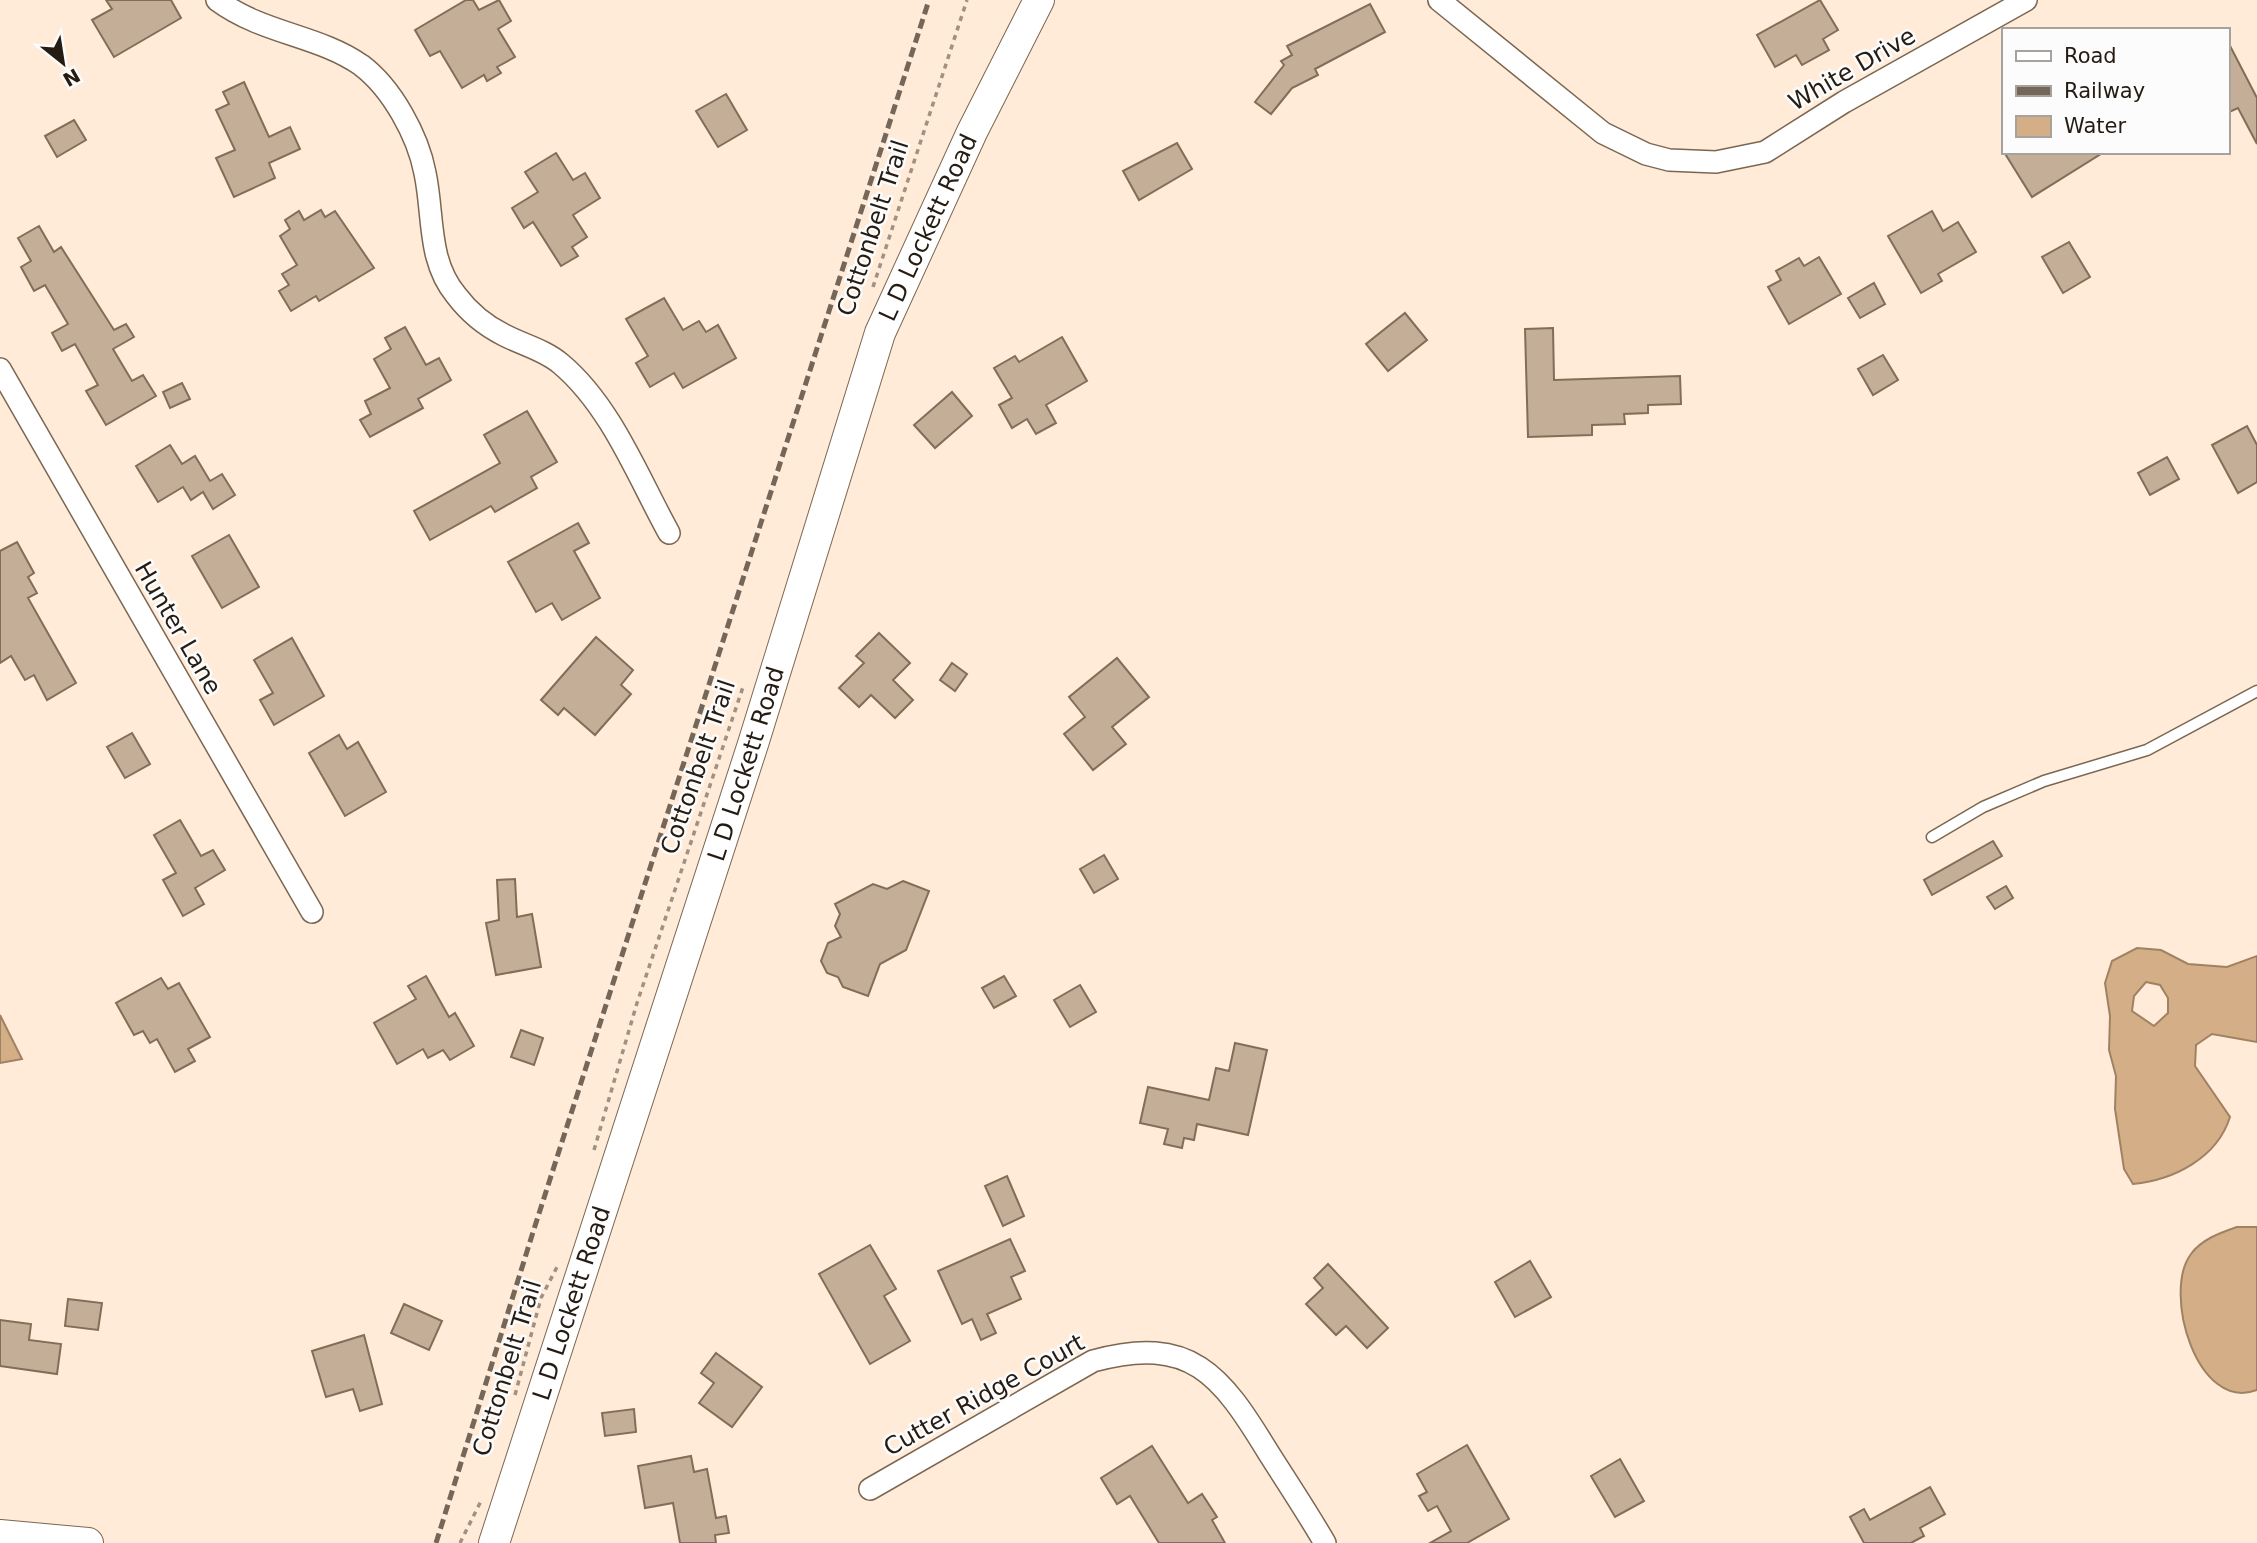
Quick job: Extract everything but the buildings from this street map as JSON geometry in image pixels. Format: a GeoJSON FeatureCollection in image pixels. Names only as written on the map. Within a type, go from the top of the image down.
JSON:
{"type":"FeatureCollection","features":[{"type":"Feature","properties":{"kind":"main road","name":"L D Lockett Road"},"geometry":{"type":"LineString","coordinates":[[494,1543],[748,757],[880,333],[972,132],[1039,0]]}},
{"type":"Feature","properties":{"kind":"main road"},"geometry":{"type":"LineString","coordinates":[[0,1535],[88,1543]]}},
{"type":"Feature","properties":{"kind":"street"},"geometry":{"type":"LineString","coordinates":[[216,0],[253,23],[329,48],[361,66],[380,84],[398,108],[425,170],[436,255],[453,291],[464,305],[502,334],[558,361],[580,381],[604,415],[669,533]]}},
{"type":"Feature","properties":{"kind":"street","name":"White Drive"},"geometry":{"type":"LineString","coordinates":[[1439,0],[1602,133],[1646,154],[1669,160],[1698,161],[1742,159],[1765,152],[1844,102],[2026,0]]}},
{"type":"Feature","properties":{"kind":"street","name":"Hunter Lane"},"geometry":{"type":"LineString","coordinates":[[0,369],[312,912]]}},
{"type":"Feature","properties":{"kind":"street","name":"Cutter Ridge Court"},"geometry":{"type":"LineString","coordinates":[[870,1489],[1093,1361],[1117,1354],[1144,1352],[1180,1358],[1205,1370],[1223,1384],[1243,1411],[1325,1543]]}},
{"type":"Feature","properties":{"kind":"lane"},"geometry":{"type":"LineString","coordinates":[[1932,836],[1983,807],[2044,781],[2147,750],[2257,691]]}},
{"type":"Feature","properties":{"kind":"path","name":"Cottonbelt Trail"},"geometry":{"type":"LineString","coordinates":[[872,289],[967,0]]}},
{"type":"Feature","properties":{"kind":"path","name":"Cottonbelt Trail"},"geometry":{"type":"LineString","coordinates":[[592,1156],[637,1003],[745,681]]}},
{"type":"Feature","properties":{"kind":"path","name":"Cottonbelt Trail"},"geometry":{"type":"LineString","coordinates":[[512,1404],[541,1298],[561,1258]]}},
{"type":"Feature","properties":{"kind":"path","name":"Cottonbelt Trail"},"geometry":{"type":"LineString","coordinates":[[460,1543],[486,1492]]}},
{"type":"Feature","properties":{"kind":"water"},"geometry":{"type":"Polygon","coordinates":[[[2137,948],[2161,950],[2188,964],[2227,967],[2257,956],[2257,1042],[2212,1034],[2196,1045],[2195,1066],[2230,1117],[2224,1131],[2215,1144],[2192,1164],[2164,1178],[2133,1184],[2124,1169],[2115,1109],[2116,1076],[2109,1050],[2110,1016],[2105,983],[2112,961],[2137,948]],[[2146,982],[2134,996],[2132,1011],[2154,1026],[2168,1013],[2168,998],[2160,985],[2146,982]]]}},
{"type":"Feature","properties":{"kind":"water"},"geometry":{"type":"Polygon","coordinates":[[[0,1015],[22,1059],[0,1063],[0,1015]]]}},
{"type":"Feature","properties":{"kind":"water"},"geometry":{"type":"Polygon","coordinates":[[[2237,1227],[2257,1227],[2257,1390],[2236,1392],[2217,1384],[2202,1367],[2183,1320],[2181,1295],[2183,1272],[2195,1249],[2206,1240],[2237,1227]]]}},
{"type":"Feature","properties":{"kind":"railway"},"geometry":{"type":"LineString","coordinates":[[436,1543],[534,1229],[929,0]]}}]}
